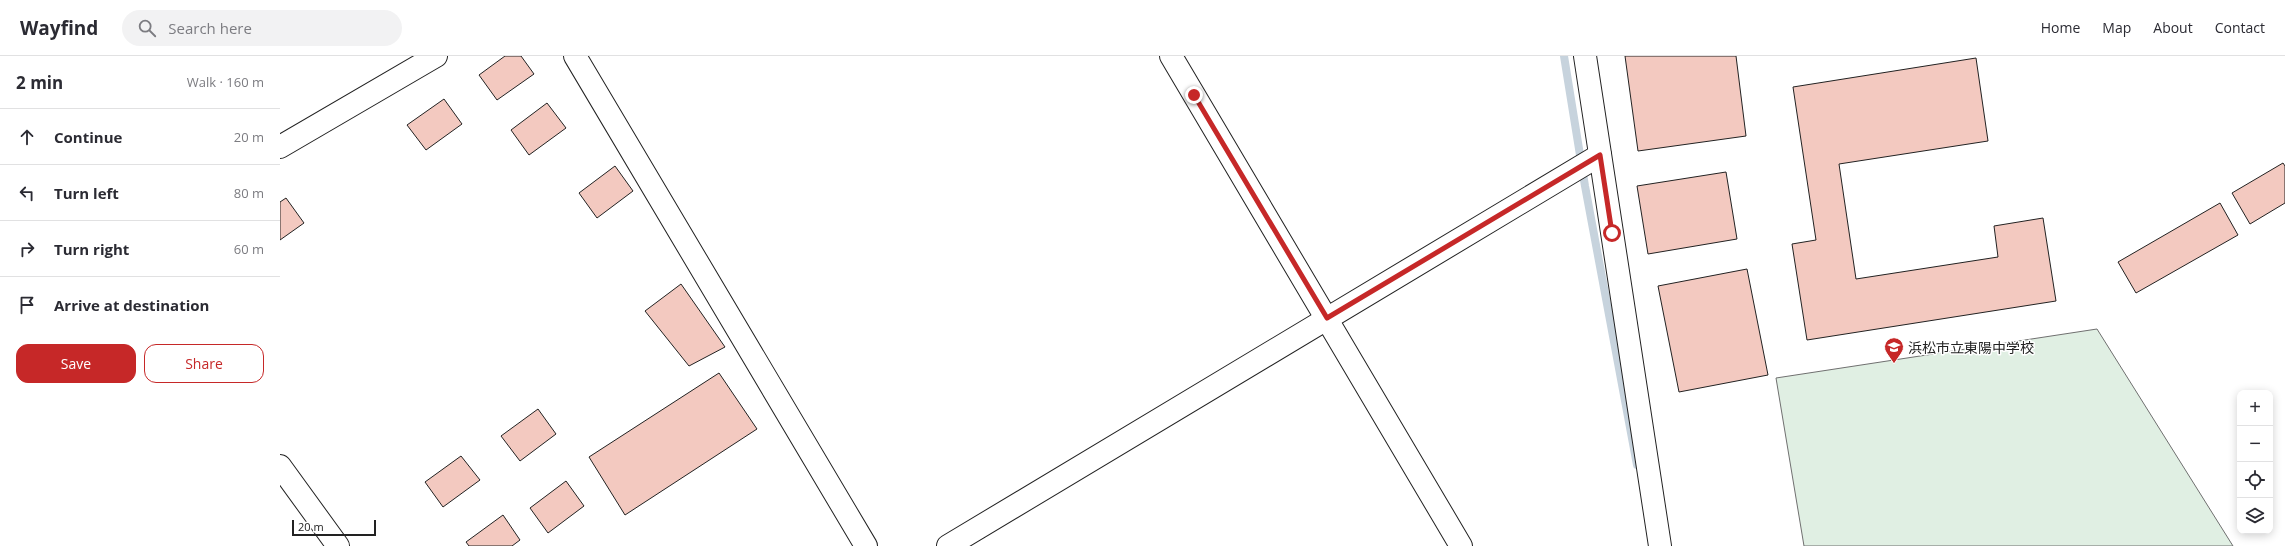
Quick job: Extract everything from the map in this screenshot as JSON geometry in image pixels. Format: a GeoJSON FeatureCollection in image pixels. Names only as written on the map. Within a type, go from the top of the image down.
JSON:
{"type":"FeatureCollection","features":[{"type":"Feature","properties":{"kind":"street"},"geometry":{"type":"LineString","coordinates":[[280,147],[436,56]]}},
{"type":"Feature","properties":{"kind":"street"},"geometry":{"type":"LineString","coordinates":[[575,56],[866,546]]}},
{"type":"Feature","properties":{"kind":"street"},"geometry":{"type":"LineString","coordinates":[[1171,56],[1461,546]]}},
{"type":"Feature","properties":{"kind":"street"},"geometry":{"type":"LineString","coordinates":[[1585,56],[1660,546]]}},
{"type":"Feature","properties":{"kind":"street"},"geometry":{"type":"LineString","coordinates":[[948,546],[1600,155]]}},
{"type":"Feature","properties":{"kind":"street"},"geometry":{"type":"LineString","coordinates":[[280,466],[338,546]]}},
{"type":"Feature","properties":{"kind":"green space"},"geometry":{"type":"Polygon","coordinates":[[[2097,329],[2233,546],[1804,546],[1776,378],[2097,329]]]}},
{"type":"Feature","properties":{"kind":"building"},"geometry":{"type":"Polygon","coordinates":[[[505,56],[521,56],[534,74],[497,100],[479,75],[505,56]]]}},
{"type":"Feature","properties":{"kind":"building"},"geometry":{"type":"Polygon","coordinates":[[[1625,56],[1736,56],[1746,136],[1638,151],[1625,56]]]}},
{"type":"Feature","properties":{"kind":"building"},"geometry":{"type":"Polygon","coordinates":[[[1976,58],[1988,141],[1839,164],[1856,279],[1998,257],[1994,226],[2043,218],[2056,301],[1807,340],[1792,244],[1816,240],[1793,87],[1976,58]]]}},
{"type":"Feature","properties":{"kind":"building"},"geometry":{"type":"Polygon","coordinates":[[[444,99],[462,124],[426,150],[407,125],[444,99]]]}},
{"type":"Feature","properties":{"kind":"building"},"geometry":{"type":"Polygon","coordinates":[[[547,103],[566,128],[529,155],[511,130],[547,103]]]}},
{"type":"Feature","properties":{"kind":"building"},"geometry":{"type":"Polygon","coordinates":[[[2283,163],[2285,166],[2285,203],[2250,224],[2232,193],[2283,163]]]}},
{"type":"Feature","properties":{"kind":"building"},"geometry":{"type":"Polygon","coordinates":[[[615,166],[633,191],[597,218],[579,193],[615,166]]]}},
{"type":"Feature","properties":{"kind":"building"},"geometry":{"type":"Polygon","coordinates":[[[1726,172],[1737,239],[1648,254],[1637,186],[1726,172]]]}},
{"type":"Feature","properties":{"kind":"building"},"geometry":{"type":"Polygon","coordinates":[[[286,198],[304,223],[280,240],[280,202],[286,198]]]}},
{"type":"Feature","properties":{"kind":"building"},"geometry":{"type":"Polygon","coordinates":[[[2220,203],[2238,235],[2136,293],[2118,262],[2220,203]]]}},
{"type":"Feature","properties":{"kind":"building"},"geometry":{"type":"Polygon","coordinates":[[[1747,269],[1768,375],[1679,392],[1658,286],[1747,269]]]}},
{"type":"Feature","properties":{"kind":"building"},"geometry":{"type":"Polygon","coordinates":[[[681,284],[725,347],[689,366],[645,311],[681,284]]]}},
{"type":"Feature","properties":{"kind":"building"},"geometry":{"type":"Polygon","coordinates":[[[719,373],[757,429],[625,515],[589,457],[719,373]]]}},
{"type":"Feature","properties":{"kind":"building"},"geometry":{"type":"Polygon","coordinates":[[[538,409],[556,434],[520,461],[501,436],[538,409]]]}},
{"type":"Feature","properties":{"kind":"building"},"geometry":{"type":"Polygon","coordinates":[[[461,456],[480,480],[443,507],[425,482],[461,456]]]}},
{"type":"Feature","properties":{"kind":"building"},"geometry":{"type":"Polygon","coordinates":[[[566,481],[584,506],[548,533],[530,508],[566,481]]]}},
{"type":"Feature","properties":{"kind":"building"},"geometry":{"type":"Polygon","coordinates":[[[503,515],[520,540],[512,546],[469,546],[466,542],[503,515]]]}},
{"type":"Feature","properties":{"kind":"waterway"},"geometry":{"type":"LineString","coordinates":[[1564,56],[1585,186],[1637,465]]}},
{"type":"Feature","properties":{"kind":"place","name":"浜松市立東陽中学校"},"geometry":{"type":"Point","coordinates":[1894,364]}},
{"type":"Feature","properties":{"kind":"route"},"geometry":{"type":"LineString","coordinates":[[1194,95],[1327,318],[1600,155],[1612,233]]}}]}
